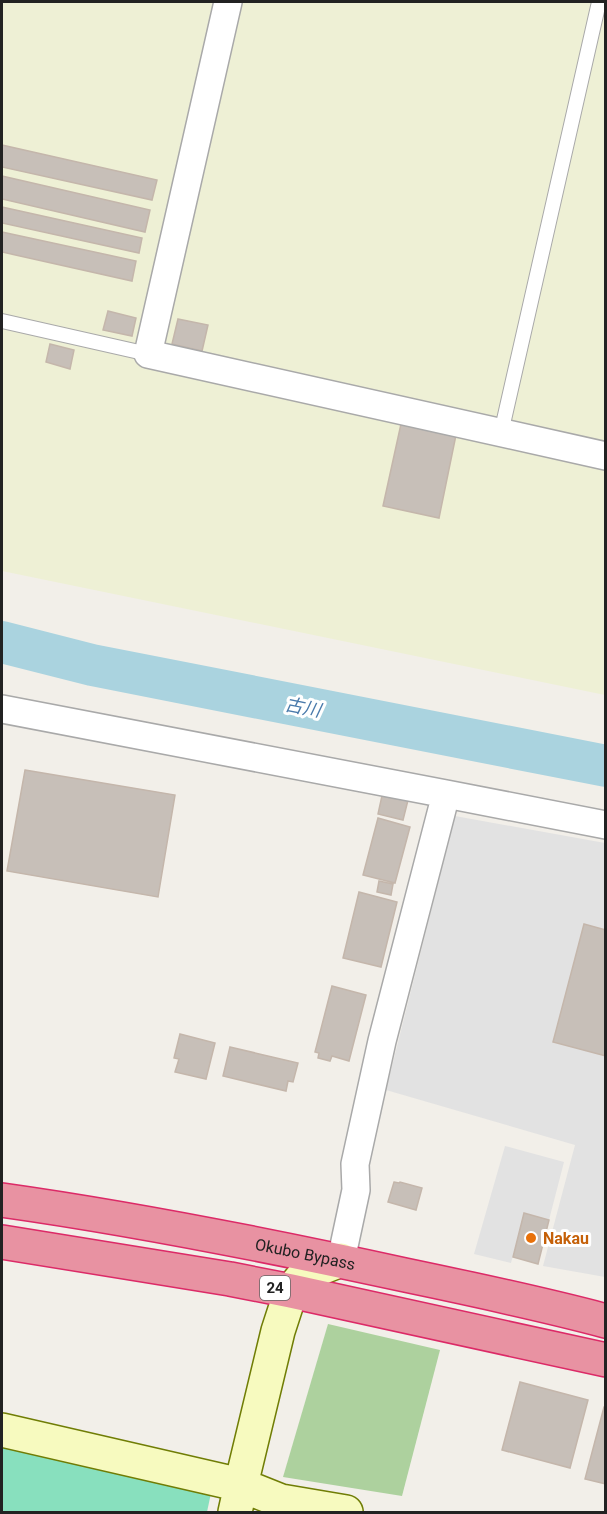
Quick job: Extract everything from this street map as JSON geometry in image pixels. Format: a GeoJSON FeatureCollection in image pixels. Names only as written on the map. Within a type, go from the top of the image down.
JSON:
{"type":"FeatureCollection","features":[{"type":"Feature","properties":{"kind":"highway","name":"Okubo Bypass"},"geometry":{"type":"LineString","coordinates":[[2,1200],[106,1216],[341,1260],[606,1321]]}},
{"type":"Feature","properties":{"kind":"highway","name":"24"},"geometry":{"type":"LineString","coordinates":[[2,1242],[291,1291],[606,1360]]}},
{"type":"Feature","properties":{"kind":"highway"},"geometry":{"type":"LineString","coordinates":[[560,1309],[606,1312]]}},
{"type":"Feature","properties":{"kind":"highway"},"geometry":{"type":"LineString","coordinates":[[545,1346],[606,1374]]}},
{"type":"Feature","properties":{"kind":"street"},"geometry":{"type":"LineString","coordinates":[[228,2],[148,354],[606,456]]}},
{"type":"Feature","properties":{"kind":"street"},"geometry":{"type":"LineString","coordinates":[[2,709],[606,825]]}},
{"type":"Feature","properties":{"kind":"street"},"geometry":{"type":"LineString","coordinates":[[238,1499],[278,1330],[291,1291],[305,1274],[341,1260],[356,1190],[356,1164],[382,1041],[446,794]]}},
{"type":"Feature","properties":{"kind":"street"},"geometry":{"type":"LineString","coordinates":[[2,1430],[238,1499],[281,1501],[342,1512]]}},
{"type":"Feature","properties":{"kind":"lane"},"geometry":{"type":"LineString","coordinates":[[501,433],[598,2]]}},
{"type":"Feature","properties":{"kind":"lane"},"geometry":{"type":"LineString","coordinates":[[2,321],[148,354]]}},
{"type":"Feature","properties":{"kind":"green space"},"geometry":{"type":"Polygon","coordinates":[[[2,2],[605,2],[605,695],[2,571],[2,2]]]}},
{"type":"Feature","properties":{"kind":"green space"},"geometry":{"type":"Polygon","coordinates":[[[328,1324],[440,1350],[402,1496],[283,1477],[328,1324]]]}},
{"type":"Feature","properties":{"kind":"green space"},"geometry":{"type":"Polygon","coordinates":[[[2,1443],[211,1493],[207,1512],[2,1512],[2,1443]]]}},
{"type":"Feature","properties":{"kind":"shaded area"},"geometry":{"type":"Polygon","coordinates":[[[455,816],[605,843],[605,1277],[543,1266],[575,1145],[386,1090],[455,816]]]}},
{"type":"Feature","properties":{"kind":"shaded area"},"geometry":{"type":"Polygon","coordinates":[[[505,1146],[564,1162],[549,1220],[524,1213],[511,1263],[474,1254],[505,1146]]]}},
{"type":"Feature","properties":{"kind":"building"},"geometry":{"type":"Polygon","coordinates":[[[2,145],[157,180],[152,200],[2,167],[2,145]]]}},
{"type":"Feature","properties":{"kind":"building"},"geometry":{"type":"Polygon","coordinates":[[[2,176],[150,210],[145,232],[2,199],[2,176]]]}},
{"type":"Feature","properties":{"kind":"building"},"geometry":{"type":"Polygon","coordinates":[[[2,207],[142,238],[139,253],[2,223],[2,207]]]}},
{"type":"Feature","properties":{"kind":"building"},"geometry":{"type":"Polygon","coordinates":[[[2,232],[136,261],[132,281],[2,252],[2,232]]]}},
{"type":"Feature","properties":{"kind":"building"},"geometry":{"type":"Polygon","coordinates":[[[108,311],[136,318],[132,336],[103,330],[108,311]]]}},
{"type":"Feature","properties":{"kind":"building"},"geometry":{"type":"Polygon","coordinates":[[[178,319],[208,325],[202,351],[172,344],[178,319]]]}},
{"type":"Feature","properties":{"kind":"building"},"geometry":{"type":"Polygon","coordinates":[[[50,344],[74,350],[70,369],[46,362],[50,344]]]}},
{"type":"Feature","properties":{"kind":"building"},"geometry":{"type":"Polygon","coordinates":[[[401,424],[456,435],[439,518],[383,506],[401,424]]]}},
{"type":"Feature","properties":{"kind":"building"},"geometry":{"type":"Polygon","coordinates":[[[25,770],[175,795],[158,897],[7,871],[25,770]]]}},
{"type":"Feature","properties":{"kind":"building"},"geometry":{"type":"Polygon","coordinates":[[[383,791],[409,796],[403,820],[378,814],[383,791]]]}},
{"type":"Feature","properties":{"kind":"building"},"geometry":{"type":"Polygon","coordinates":[[[378,818],[410,827],[395,883],[363,875],[378,818]]]}},
{"type":"Feature","properties":{"kind":"building"},"geometry":{"type":"Polygon","coordinates":[[[379,881],[393,884],[391,895],[377,892],[379,881]]]}},
{"type":"Feature","properties":{"kind":"building"},"geometry":{"type":"Polygon","coordinates":[[[359,892],[397,902],[381,967],[343,958],[359,892]]]}},
{"type":"Feature","properties":{"kind":"building"},"geometry":{"type":"Polygon","coordinates":[[[584,924],[606,930],[606,1056],[553,1042],[584,924]]]}},
{"type":"Feature","properties":{"kind":"building"},"geometry":{"type":"Polygon","coordinates":[[[332,986],[366,995],[349,1061],[332,1056],[330,1061],[318,1058],[319,1053],[315,1052],[332,986]]]}},
{"type":"Feature","properties":{"kind":"building"},"geometry":{"type":"Polygon","coordinates":[[[180,1034],[215,1043],[206,1079],[175,1072],[179,1059],[174,1058],[180,1034]]]}},
{"type":"Feature","properties":{"kind":"building"},"geometry":{"type":"Polygon","coordinates":[[[230,1047],[298,1063],[293,1082],[288,1081],[286,1091],[223,1076],[230,1047]]]}},
{"type":"Feature","properties":{"kind":"building"},"geometry":{"type":"Polygon","coordinates":[[[394,1182],[422,1188],[416,1210],[388,1202],[394,1182]]]}},
{"type":"Feature","properties":{"kind":"building"},"geometry":{"type":"Polygon","coordinates":[[[524,1213],[549,1220],[538,1264],[513,1257],[524,1213]]]}},
{"type":"Feature","properties":{"kind":"building"},"geometry":{"type":"Polygon","coordinates":[[[520,1382],[588,1400],[570,1468],[502,1450],[520,1382]]]}},
{"type":"Feature","properties":{"kind":"building"},"geometry":{"type":"Polygon","coordinates":[[[604,1407],[606,1407],[606,1484],[585,1479],[604,1407]]]}},
{"type":"Feature","properties":{"kind":"waterway","name":"古川"},"geometry":{"type":"LineString","coordinates":[[2,642],[92,665],[606,766]]}},
{"type":"Feature","properties":{"kind":"place","name":"Nakau"},"geometry":{"type":"Point","coordinates":[531,1238]}}]}
